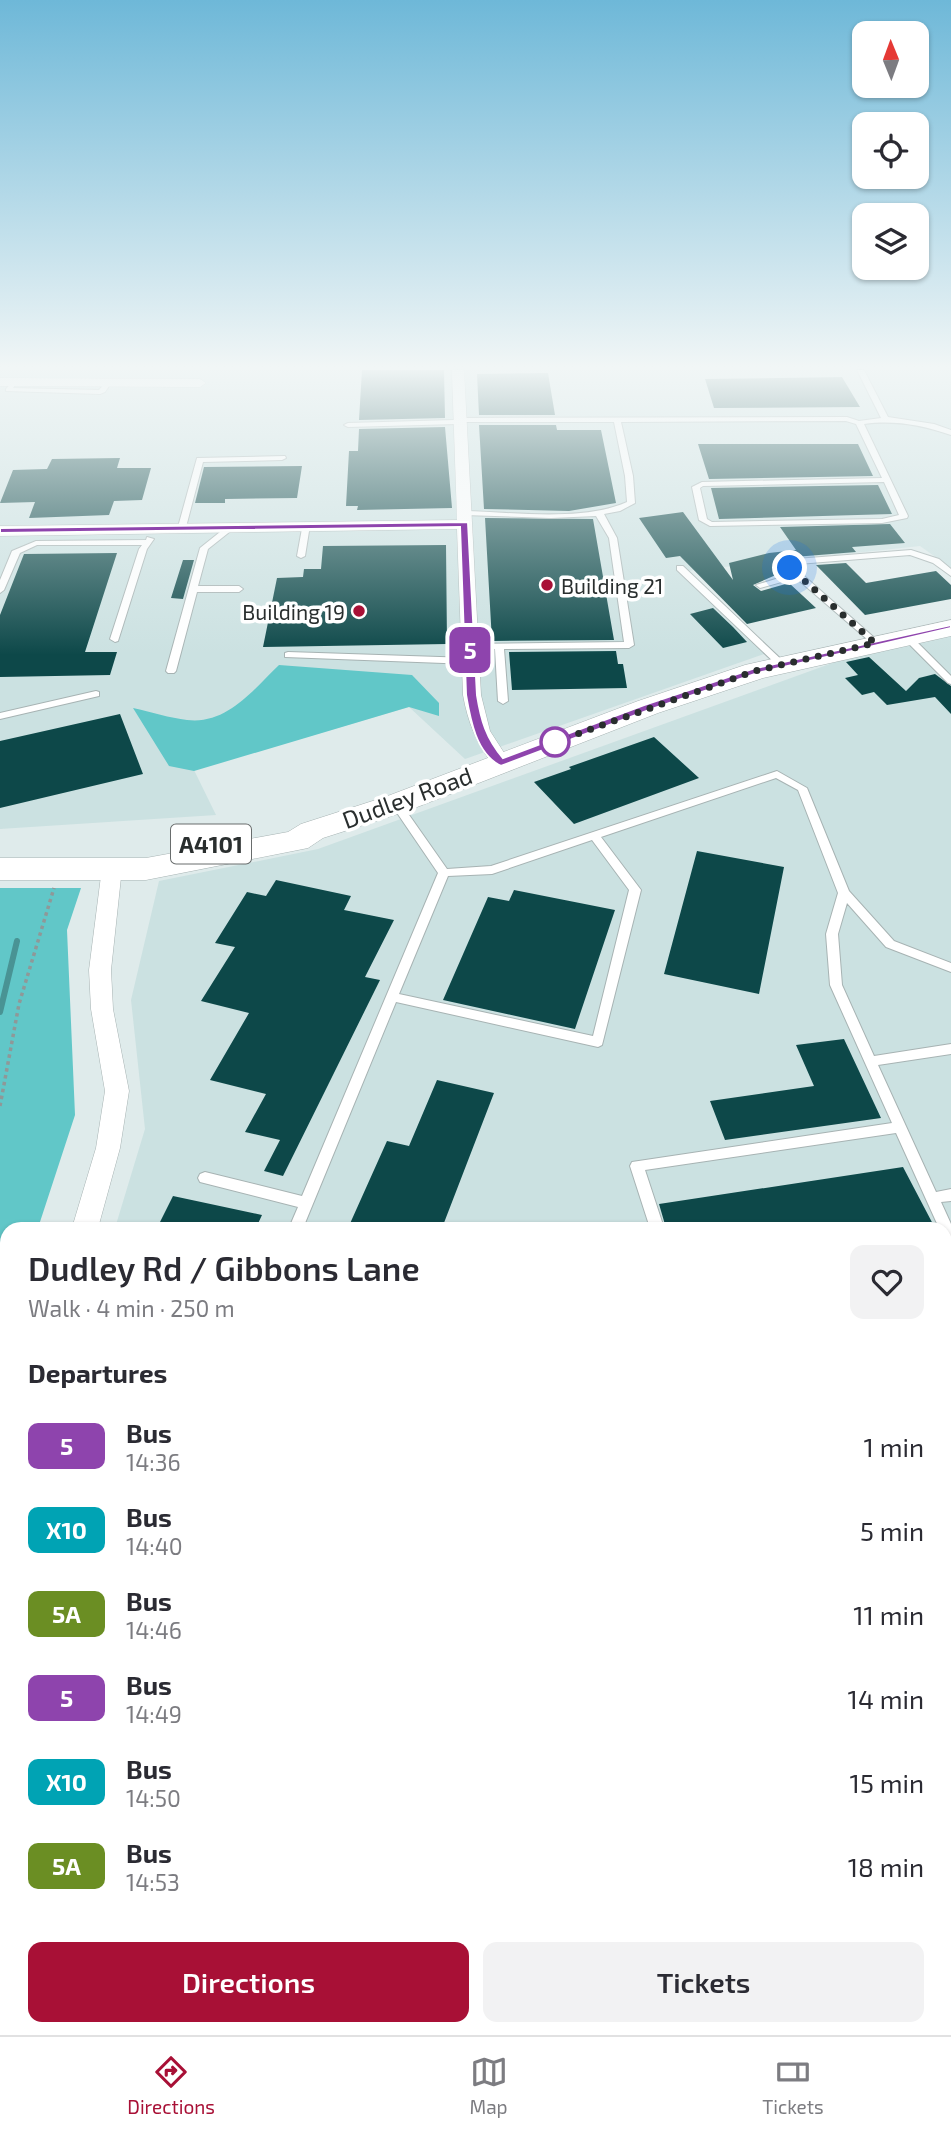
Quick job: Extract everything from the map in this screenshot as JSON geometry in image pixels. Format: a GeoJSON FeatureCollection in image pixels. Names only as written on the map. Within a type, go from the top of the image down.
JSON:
{"type":"FeatureCollection","features":[{"type":"Feature","properties":{"kind":"main road","name":"A4101"},"geometry":{"type":"LineString","coordinates":[[501,762],[648,707],[755,671],[951,628]]}},
{"type":"Feature","properties":{"kind":"main road","name":"Dudley Road"},"geometry":{"type":"LineString","coordinates":[[0,869],[112,868],[134,855],[227,842],[296,826],[312,831],[396,804],[501,762]]}},
{"type":"Feature","properties":{"kind":"street"},"geometry":{"type":"LineString","coordinates":[[461,465],[476,722],[486,744],[501,762]]}},
{"type":"Feature","properties":{"kind":"street"},"geometry":{"type":"LineString","coordinates":[[0,531],[306,526],[464,519]]}},
{"type":"Feature","properties":{"kind":"street"},"geometry":{"type":"LineString","coordinates":[[87,1222],[108,1147],[117,1091],[102,1009],[100,970],[112,868]]}},
{"type":"Feature","properties":{"kind":"lane"},"geometry":{"type":"LineString","coordinates":[[182,527],[199,465]]}},
{"type":"Feature","properties":{"kind":"lane"},"geometry":{"type":"LineString","coordinates":[[464,519],[599,513],[618,509],[631,503],[627,465]]}},
{"type":"Feature","properties":{"kind":"lane"},"geometry":{"type":"LineString","coordinates":[[880,465],[887,480],[904,516],[898,520],[710,524],[704,520],[696,487],[720,482],[887,480]]}},
{"type":"Feature","properties":{"kind":"lane"},"geometry":{"type":"LineString","coordinates":[[288,655],[470,654],[499,646],[629,645],[613,538],[599,513]]}},
{"type":"Feature","properties":{"kind":"lane"},"geometry":{"type":"LineString","coordinates":[[171,671],[204,548],[233,526]]}},
{"type":"Feature","properties":{"kind":"lane"},"geometry":{"type":"LineString","coordinates":[[301,556],[306,526]]}},
{"type":"Feature","properties":{"kind":"lane"},"geometry":{"type":"LineString","coordinates":[[116,639],[143,549],[158,527]]}},
{"type":"Feature","properties":{"kind":"lane"},"geometry":{"type":"LineString","coordinates":[[0,590],[16,551],[36,543],[148,542]]}},
{"type":"Feature","properties":{"kind":"lane"},"geometry":{"type":"LineString","coordinates":[[875,643],[790,568],[796,562],[911,552],[936,561],[951,573]]}},
{"type":"Feature","properties":{"kind":"lane"},"geometry":{"type":"LineString","coordinates":[[680,568],[782,665]]}},
{"type":"Feature","properties":{"kind":"lane"},"geometry":{"type":"LineString","coordinates":[[761,585],[798,575]]}},
{"type":"Feature","properties":{"kind":"lane"},"geometry":{"type":"LineString","coordinates":[[193,589],[239,589]]}},
{"type":"Feature","properties":{"kind":"lane"},"geometry":{"type":"LineString","coordinates":[[906,636],[951,681]]}},
{"type":"Feature","properties":{"kind":"lane"},"geometry":{"type":"LineString","coordinates":[[499,646],[503,701]]}},
{"type":"Feature","properties":{"kind":"lane"},"geometry":{"type":"LineString","coordinates":[[0,716],[96,694]]}},
{"type":"Feature","properties":{"kind":"lane"},"geometry":{"type":"LineString","coordinates":[[444,873],[492,870],[776,774],[802,788],[844,893],[890,944],[951,968]]}},
{"type":"Feature","properties":{"kind":"lane"},"geometry":{"type":"LineString","coordinates":[[396,804],[444,873]]}},
{"type":"Feature","properties":{"kind":"lane"},"geometry":{"type":"LineString","coordinates":[[393,997],[598,1042],[635,890],[594,835]]}},
{"type":"Feature","properties":{"kind":"lane"},"geometry":{"type":"LineString","coordinates":[[299,1222],[444,873]]}},
{"type":"Feature","properties":{"kind":"lane"},"geometry":{"type":"LineString","coordinates":[[844,893],[832,934],[836,985],[943,1222]]}},
{"type":"Feature","properties":{"kind":"lane"},"geometry":{"type":"LineString","coordinates":[[870,1061],[951,1049]]}},
{"type":"Feature","properties":{"kind":"lane"},"geometry":{"type":"LineString","coordinates":[[655,1222],[637,1166],[900,1127]]}},
{"type":"Feature","properties":{"kind":"lane"},"geometry":{"type":"LineString","coordinates":[[205,1178],[307,1203]]}},
{"type":"Feature","properties":{"kind":"lane"},"geometry":{"type":"LineString","coordinates":[[932,1198],[951,1195]]}},
{"type":"Feature","properties":{"kind":"path"},"geometry":{"type":"LineString","coordinates":[[0,1106],[19,1004],[60,869]]}},
{"type":"Feature","properties":{"kind":"shaded area"},"geometry":{"type":"Polygon","coordinates":[[[0,465],[951,465],[951,568],[920,546],[686,571],[767,653],[465,759],[409,707],[194,770],[216,815],[0,829],[0,465]]]}},
{"type":"Feature","properties":{"kind":"shaded area"},"geometry":{"type":"Polygon","coordinates":[[[951,634],[951,1222],[117,1222],[145,1129],[131,1000],[159,881],[318,849],[849,657],[951,634]]]}},
{"type":"Feature","properties":{"kind":"shaded area"},"geometry":{"type":"Polygon","coordinates":[[[279,665],[412,675],[439,703],[439,716],[409,707],[194,771],[169,766],[133,708],[187,720],[215,717],[238,704],[279,665]]]}},
{"type":"Feature","properties":{"kind":"shaded area"},"geometry":{"type":"Polygon","coordinates":[[[0,888],[81,888],[67,930],[75,1115],[40,1222],[0,1222],[0,888]]]}},
{"type":"Feature","properties":{"kind":"building"},"geometry":{"type":"Polygon","coordinates":[[[49,465],[151,468],[142,500],[114,501],[109,515],[29,518],[35,502],[0,503],[13,470],[47,469],[49,465]]]}},
{"type":"Feature","properties":{"kind":"building"},"geometry":{"type":"Polygon","coordinates":[[[348,465],[448,465],[452,508],[357,510],[358,506],[346,506],[348,465]]]}},
{"type":"Feature","properties":{"kind":"building"},"geometry":{"type":"Polygon","coordinates":[[[481,465],[608,465],[616,503],[569,511],[484,509],[481,465]]]}},
{"type":"Feature","properties":{"kind":"building"},"geometry":{"type":"Polygon","coordinates":[[[705,465],[868,465],[873,476],[709,479],[705,465]]]}},
{"type":"Feature","properties":{"kind":"building"},"geometry":{"type":"Polygon","coordinates":[[[302,466],[297,498],[225,499],[225,503],[195,503],[204,467],[302,466]]]}},
{"type":"Feature","properties":{"kind":"building"},"geometry":{"type":"Polygon","coordinates":[[[878,485],[892,514],[719,519],[711,488],[878,485]]]}},
{"type":"Feature","properties":{"kind":"building"},"geometry":{"type":"Polygon","coordinates":[[[683,512],[733,580],[729,563],[769,553],[796,550],[780,527],[890,524],[905,543],[852,547],[856,552],[794,557],[784,566],[785,571],[753,585],[761,591],[789,583],[816,608],[747,624],[680,556],[666,558],[639,518],[683,512]]]}},
{"type":"Feature","properties":{"kind":"building","name":"Building 21"},"geometry":{"type":"Polygon","coordinates":[[[485,518],[593,519],[614,640],[492,641],[485,518]]]}},
{"type":"Feature","properties":{"kind":"building","name":"Building 19"},"geometry":{"type":"Polygon","coordinates":[[[446,545],[447,644],[263,647],[277,578],[303,577],[304,569],[321,569],[323,546],[446,545]]]}},
{"type":"Feature","properties":{"kind":"building"},"geometry":{"type":"Polygon","coordinates":[[[117,553],[85,652],[117,652],[110,675],[0,677],[0,615],[24,554],[117,553]]]}},
{"type":"Feature","properties":{"kind":"building"},"geometry":{"type":"Polygon","coordinates":[[[183,560],[194,560],[183,599],[171,598],[183,560]]]}},
{"type":"Feature","properties":{"kind":"building"},"geometry":{"type":"Polygon","coordinates":[[[846,563],[866,583],[936,571],[951,585],[951,599],[865,615],[816,565],[846,563]]]}},
{"type":"Feature","properties":{"kind":"building"},"geometry":{"type":"Polygon","coordinates":[[[713,608],[747,642],[723,648],[690,614],[713,608]]]}},
{"type":"Feature","properties":{"kind":"building"},"geometry":{"type":"Polygon","coordinates":[[[616,651],[618,664],[623,664],[627,688],[512,690],[509,652],[616,651]]]}},
{"type":"Feature","properties":{"kind":"building"},"geometry":{"type":"Polygon","coordinates":[[[869,657],[906,691],[919,678],[935,674],[951,686],[951,714],[935,697],[887,705],[874,692],[862,695],[845,678],[858,675],[846,662],[869,657]]]}},
{"type":"Feature","properties":{"kind":"building"},"geometry":{"type":"Polygon","coordinates":[[[120,714],[143,774],[0,808],[0,741],[120,714]]]}},
{"type":"Feature","properties":{"kind":"building"},"geometry":{"type":"Polygon","coordinates":[[[654,737],[699,778],[574,824],[534,782],[571,769],[569,767],[654,737]]]}},
{"type":"Feature","properties":{"kind":"building"},"geometry":{"type":"Polygon","coordinates":[[[697,851],[784,867],[759,994],[664,974],[697,851]]]}},
{"type":"Feature","properties":{"kind":"building"},"geometry":{"type":"Polygon","coordinates":[[[276,880],[351,896],[344,910],[394,920],[365,977],[380,980],[283,1176],[264,1171],[280,1140],[245,1132],[266,1094],[210,1080],[249,1013],[201,1001],[235,947],[215,943],[247,892],[266,896],[276,880]]]}},
{"type":"Feature","properties":{"kind":"building"},"geometry":{"type":"Polygon","coordinates":[[[514,890],[615,910],[575,1029],[443,1000],[488,897],[509,901],[514,890]]]}},
{"type":"Feature","properties":{"kind":"building"},"geometry":{"type":"Polygon","coordinates":[[[844,1039],[881,1118],[725,1140],[710,1101],[814,1086],[796,1045],[844,1039]]]}},
{"type":"Feature","properties":{"kind":"building"},"geometry":{"type":"Polygon","coordinates":[[[437,1080],[494,1093],[444,1222],[351,1222],[387,1141],[409,1146],[437,1080]]]}},
{"type":"Feature","properties":{"kind":"building"},"geometry":{"type":"Polygon","coordinates":[[[903,1167],[932,1222],[664,1222],[659,1204],[903,1167]]]}},
{"type":"Feature","properties":{"kind":"building"},"geometry":{"type":"Polygon","coordinates":[[[173,1196],[262,1215],[259,1222],[160,1222],[173,1196]]]}},
{"type":"Feature","properties":{"kind":"waterway"},"geometry":{"type":"LineString","coordinates":[[0,1012],[17,941]]}},
{"type":"Feature","properties":{"kind":"bus line","name":"5"},"geometry":{"type":"LineString","coordinates":[[0,531],[465,524],[472,695],[476,722],[486,744],[501,762],[648,707],[755,671],[951,628]]}},
{"type":"Feature","properties":{"kind":"place","name":"Building 21"},"geometry":{"type":"Point","coordinates":[547,585]}},
{"type":"Feature","properties":{"kind":"place","name":"Building 19"},"geometry":{"type":"Point","coordinates":[359,611]}},
{"type":"Feature","properties":{"kind":"route"},"geometry":{"type":"LineString","coordinates":[[555,742],[549,744],[755,671],[875,643],[790,568]]}}]}
